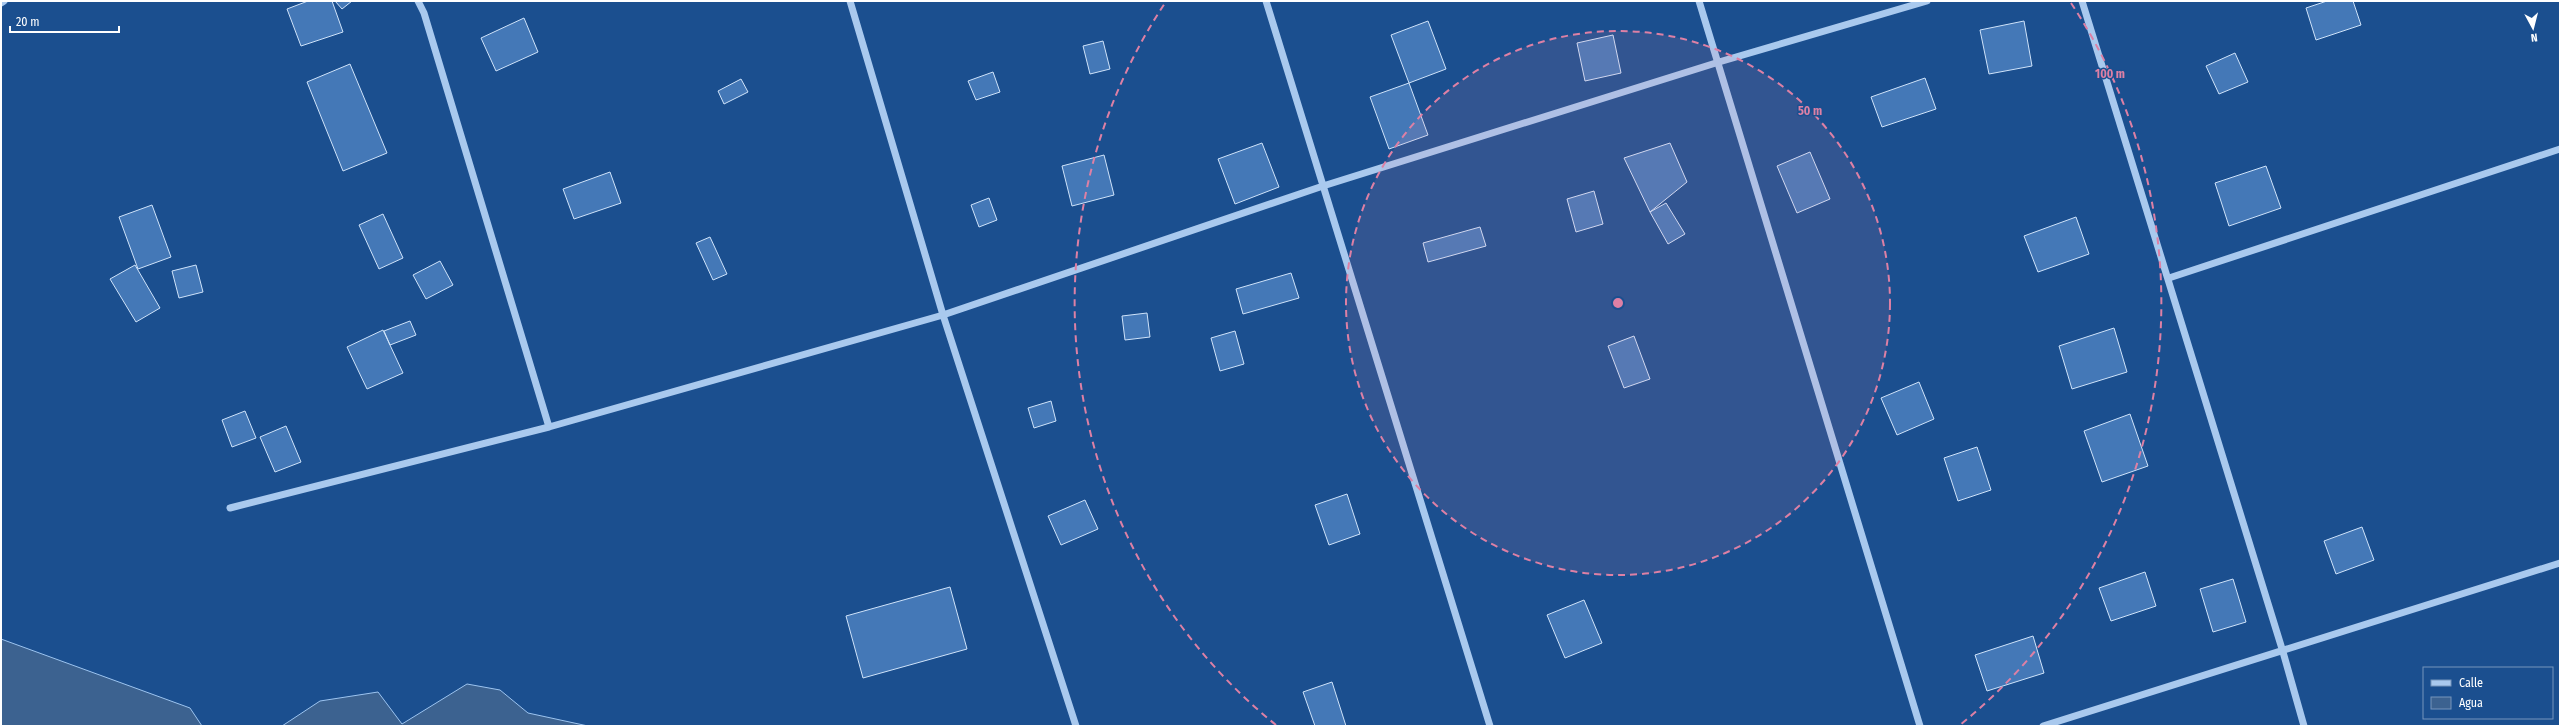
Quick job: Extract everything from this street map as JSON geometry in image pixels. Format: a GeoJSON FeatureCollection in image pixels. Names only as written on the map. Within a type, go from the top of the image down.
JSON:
{"type":"FeatureCollection","features":[{"type":"Feature","properties":{"kind":"street"},"geometry":{"type":"LineString","coordinates":[[418,1],[426,20],[549,427]]}},
{"type":"Feature","properties":{"kind":"street"},"geometry":{"type":"LineString","coordinates":[[850,1],[943,315],[1076,726]]}},
{"type":"Feature","properties":{"kind":"street"},"geometry":{"type":"LineString","coordinates":[[1266,1],[1490,726]]}},
{"type":"Feature","properties":{"kind":"street"},"geometry":{"type":"LineString","coordinates":[[1700,1],[1920,726]]}},
{"type":"Feature","properties":{"kind":"street"},"geometry":{"type":"LineString","coordinates":[[230,508],[549,427],[943,315],[1323,186],[1719,62],[1928,1]]}},
{"type":"Feature","properties":{"kind":"street"},"geometry":{"type":"LineString","coordinates":[[2082,1],[2169,278],[2283,652],[2304,726]]}},
{"type":"Feature","properties":{"kind":"street"},"geometry":{"type":"LineString","coordinates":[[2169,278],[2560,149]]}},
{"type":"Feature","properties":{"kind":"street"},"geometry":{"type":"LineString","coordinates":[[2043,726],[2283,652],[2560,563]]}},
{"type":"Feature","properties":{"kind":"water"},"geometry":{"type":"Polygon","coordinates":[[[1,639],[190,708],[202,726],[1,726],[1,639]]]}},
{"type":"Feature","properties":{"kind":"water"},"geometry":{"type":"Polygon","coordinates":[[[467,684],[500,690],[528,713],[588,726],[282,726],[320,701],[378,692],[402,724],[467,684]]]}},
{"type":"Feature","properties":{"kind":"building"},"geometry":{"type":"Polygon","coordinates":[[[308,1],[332,1],[343,32],[301,46],[287,9],[308,1]]]}},
{"type":"Feature","properties":{"kind":"building"},"geometry":{"type":"Polygon","coordinates":[[[335,1],[352,1],[342,9],[335,1]]]}},
{"type":"Feature","properties":{"kind":"building"},"geometry":{"type":"Polygon","coordinates":[[[2327,1],[2353,1],[2361,25],[2316,40],[2306,8],[2327,1]]]}},
{"type":"Feature","properties":{"kind":"building"},"geometry":{"type":"Polygon","coordinates":[[[524,18],[538,52],[496,71],[481,38],[524,18]]]}},
{"type":"Feature","properties":{"kind":"building"},"geometry":{"type":"Polygon","coordinates":[[[1428,21],[1446,69],[1409,83],[1391,35],[1428,21]]]}},
{"type":"Feature","properties":{"kind":"building"},"geometry":{"type":"Polygon","coordinates":[[[2024,21],[2032,66],[1989,74],[1980,30],[2024,21]]]}},
{"type":"Feature","properties":{"kind":"building"},"geometry":{"type":"Polygon","coordinates":[[[1613,35],[1621,73],[1585,81],[1577,43],[1613,35]]]}},
{"type":"Feature","properties":{"kind":"building"},"geometry":{"type":"Polygon","coordinates":[[[1103,41],[1110,69],[1090,74],[1083,46],[1103,41]]]}},
{"type":"Feature","properties":{"kind":"building"},"geometry":{"type":"Polygon","coordinates":[[[2235,53],[2248,82],[2219,94],[2206,66],[2235,53]]]}},
{"type":"Feature","properties":{"kind":"building"},"geometry":{"type":"Polygon","coordinates":[[[350,64],[387,153],[343,171],[307,82],[350,64]]]}},
{"type":"Feature","properties":{"kind":"building"},"geometry":{"type":"Polygon","coordinates":[[[993,72],[1000,92],[976,100],[968,81],[993,72]]]}},
{"type":"Feature","properties":{"kind":"building"},"geometry":{"type":"Polygon","coordinates":[[[1925,78],[1936,109],[1882,127],[1871,97],[1925,78]]]}},
{"type":"Feature","properties":{"kind":"building"},"geometry":{"type":"Polygon","coordinates":[[[741,79],[748,92],[724,104],[718,91],[741,79]]]}},
{"type":"Feature","properties":{"kind":"building"},"geometry":{"type":"Polygon","coordinates":[[[1409,83],[1428,135],[1389,149],[1370,97],[1409,83]]]}},
{"type":"Feature","properties":{"kind":"building"},"geometry":{"type":"Polygon","coordinates":[[[1262,143],[1279,187],[1235,204],[1218,159],[1262,143]]]}},
{"type":"Feature","properties":{"kind":"building"},"geometry":{"type":"Polygon","coordinates":[[[1670,143],[1687,182],[1650,212],[1624,158],[1670,143]]]}},
{"type":"Feature","properties":{"kind":"building"},"geometry":{"type":"Polygon","coordinates":[[[1810,152],[1830,199],[1797,213],[1777,166],[1810,152]]]}},
{"type":"Feature","properties":{"kind":"building"},"geometry":{"type":"Polygon","coordinates":[[[1104,155],[1114,195],[1072,206],[1062,166],[1104,155]]]}},
{"type":"Feature","properties":{"kind":"building"},"geometry":{"type":"Polygon","coordinates":[[[2266,166],[2281,208],[2229,226],[2215,183],[2266,166]]]}},
{"type":"Feature","properties":{"kind":"building"},"geometry":{"type":"Polygon","coordinates":[[[610,172],[621,203],[574,219],[563,189],[610,172]]]}},
{"type":"Feature","properties":{"kind":"building"},"geometry":{"type":"Polygon","coordinates":[[[1594,191],[1603,224],[1576,232],[1567,199],[1594,191]]]}},
{"type":"Feature","properties":{"kind":"building"},"geometry":{"type":"Polygon","coordinates":[[[989,198],[997,220],[979,227],[971,205],[989,198]]]}},
{"type":"Feature","properties":{"kind":"building"},"geometry":{"type":"Polygon","coordinates":[[[1666,203],[1685,234],[1668,244],[1650,212],[1666,203]]]}},
{"type":"Feature","properties":{"kind":"building"},"geometry":{"type":"Polygon","coordinates":[[[152,205],[171,257],[138,269],[119,217],[152,205]]]}},
{"type":"Feature","properties":{"kind":"building"},"geometry":{"type":"Polygon","coordinates":[[[383,214],[403,258],[379,269],[359,225],[383,214]]]}},
{"type":"Feature","properties":{"kind":"building"},"geometry":{"type":"Polygon","coordinates":[[[2076,217],[2089,254],[2038,272],[2024,236],[2076,217]]]}},
{"type":"Feature","properties":{"kind":"building"},"geometry":{"type":"Polygon","coordinates":[[[1480,227],[1486,246],[1428,262],[1423,243],[1480,227]]]}},
{"type":"Feature","properties":{"kind":"building"},"geometry":{"type":"Polygon","coordinates":[[[710,237],[727,274],[713,280],[696,243],[710,237]]]}},
{"type":"Feature","properties":{"kind":"building"},"geometry":{"type":"Polygon","coordinates":[[[440,261],[453,285],[426,299],[413,275],[440,261]]]}},
{"type":"Feature","properties":{"kind":"building"},"geometry":{"type":"Polygon","coordinates":[[[135,265],[160,308],[136,322],[110,279],[135,265]]]}},
{"type":"Feature","properties":{"kind":"building"},"geometry":{"type":"Polygon","coordinates":[[[196,265],[203,292],[179,298],[172,271],[196,265]]]}},
{"type":"Feature","properties":{"kind":"building"},"geometry":{"type":"Polygon","coordinates":[[[1291,273],[1299,298],[1243,314],[1236,289],[1291,273]]]}},
{"type":"Feature","properties":{"kind":"building"},"geometry":{"type":"Polygon","coordinates":[[[1147,313],[1150,337],[1125,340],[1122,316],[1147,313]]]}},
{"type":"Feature","properties":{"kind":"building"},"geometry":{"type":"Polygon","coordinates":[[[410,321],[416,335],[390,345],[384,331],[410,321]]]}},
{"type":"Feature","properties":{"kind":"building"},"geometry":{"type":"Polygon","coordinates":[[[2114,328],[2127,372],[2072,389],[2059,346],[2114,328]]]}},
{"type":"Feature","properties":{"kind":"building"},"geometry":{"type":"Polygon","coordinates":[[[383,330],[403,373],[367,389],[347,347],[383,330]]]}},
{"type":"Feature","properties":{"kind":"building"},"geometry":{"type":"Polygon","coordinates":[[[1235,331],[1244,364],[1220,371],[1211,338],[1235,331]]]}},
{"type":"Feature","properties":{"kind":"building"},"geometry":{"type":"Polygon","coordinates":[[[1634,336],[1650,379],[1624,388],[1608,346],[1634,336]]]}},
{"type":"Feature","properties":{"kind":"building"},"geometry":{"type":"Polygon","coordinates":[[[1919,382],[1934,419],[1897,435],[1881,398],[1919,382]]]}},
{"type":"Feature","properties":{"kind":"building"},"geometry":{"type":"Polygon","coordinates":[[[1051,401],[1056,421],[1034,428],[1028,408],[1051,401]]]}},
{"type":"Feature","properties":{"kind":"building"},"geometry":{"type":"Polygon","coordinates":[[[245,411],[256,438],[232,447],[222,420],[245,411]]]}},
{"type":"Feature","properties":{"kind":"building"},"geometry":{"type":"Polygon","coordinates":[[[2130,414],[2148,466],[2102,482],[2084,431],[2130,414]]]}},
{"type":"Feature","properties":{"kind":"building"},"geometry":{"type":"Polygon","coordinates":[[[286,426],[301,462],[275,472],[260,437],[286,426]]]}},
{"type":"Feature","properties":{"kind":"building"},"geometry":{"type":"Polygon","coordinates":[[[1977,447],[1991,490],[1958,501],[1944,458],[1977,447]]]}},
{"type":"Feature","properties":{"kind":"building"},"geometry":{"type":"Polygon","coordinates":[[[1347,494],[1360,534],[1329,545],[1315,505],[1347,494]]]}},
{"type":"Feature","properties":{"kind":"building"},"geometry":{"type":"Polygon","coordinates":[[[1085,500],[1098,529],[1061,545],[1048,516],[1085,500]]]}},
{"type":"Feature","properties":{"kind":"building"},"geometry":{"type":"Polygon","coordinates":[[[2362,527],[2374,560],[2336,574],[2324,541],[2362,527]]]}},
{"type":"Feature","properties":{"kind":"building"},"geometry":{"type":"Polygon","coordinates":[[[2145,572],[2156,606],[2111,621],[2099,588],[2145,572]]]}},
{"type":"Feature","properties":{"kind":"building"},"geometry":{"type":"Polygon","coordinates":[[[2233,579],[2246,622],[2213,632],[2200,589],[2233,579]]]}},
{"type":"Feature","properties":{"kind":"building"},"geometry":{"type":"Polygon","coordinates":[[[950,587],[967,649],[863,678],[846,616],[950,587]]]}},
{"type":"Feature","properties":{"kind":"building"},"geometry":{"type":"Polygon","coordinates":[[[1584,600],[1602,643],[1565,658],[1547,615],[1584,600]]]}},
{"type":"Feature","properties":{"kind":"building"},"geometry":{"type":"Polygon","coordinates":[[[2033,636],[2044,673],[1987,691],[1975,655],[2033,636]]]}},
{"type":"Feature","properties":{"kind":"building"},"geometry":{"type":"Polygon","coordinates":[[[1332,682],[1346,726],[1315,726],[1303,692],[1332,682]]]}}]}
